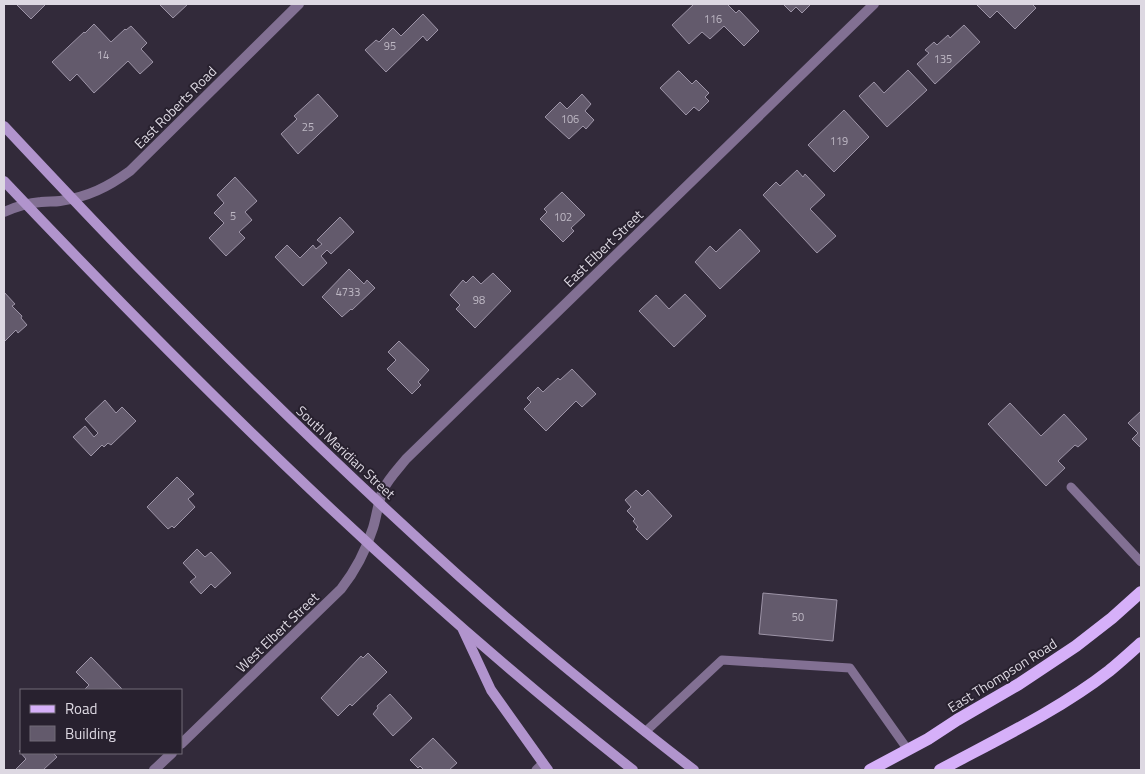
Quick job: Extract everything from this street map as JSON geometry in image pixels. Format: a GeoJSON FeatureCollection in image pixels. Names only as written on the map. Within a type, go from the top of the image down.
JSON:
{"type":"FeatureCollection","features":[{"type":"Feature","properties":{"kind":"main road","name":"South Meridian Street"},"geometry":{"type":"LineString","coordinates":[[4,126],[130,259],[246,375],[379,503],[526,634],[694,770]]}},
{"type":"Feature","properties":{"kind":"main road"},"geometry":{"type":"LineString","coordinates":[[4,181],[181,365],[368,543],[582,730],[633,770]]}},
{"type":"Feature","properties":{"kind":"main road","name":"East Thompson Road"},"geometry":{"type":"LineString","coordinates":[[870,770],[928,739],[1076,646],[1141,592]]}},
{"type":"Feature","properties":{"kind":"main road"},"geometry":{"type":"LineString","coordinates":[[462,627],[491,690],[542,768]]}},
{"type":"Feature","properties":{"kind":"main road"},"geometry":{"type":"LineString","coordinates":[[940,770],[1022,727],[1072,696],[1108,671],[1141,643]]}},
{"type":"Feature","properties":{"kind":"street","name":"East Roberts Road"},"geometry":{"type":"LineString","coordinates":[[4,212],[26,204],[53,202],[84,196],[110,185],[130,171],[299,4]]}},
{"type":"Feature","properties":{"kind":"street","name":"East Elbert Street"},"geometry":{"type":"LineString","coordinates":[[373,526],[384,489],[406,459],[874,4]]}},
{"type":"Feature","properties":{"kind":"street","name":"West Elbert Street"},"geometry":{"type":"LineString","coordinates":[[182,743],[341,589],[359,563],[373,526]]}},
{"type":"Feature","properties":{"kind":"street"},"geometry":{"type":"LineString","coordinates":[[154,770],[171,754]]}},
{"type":"Feature","properties":{"kind":"lane"},"geometry":{"type":"LineString","coordinates":[[1071,487],[1141,562]]}},
{"type":"Feature","properties":{"kind":"lane"},"geometry":{"type":"LineString","coordinates":[[645,732],[722,660],[850,668],[908,750]]}},
{"type":"Feature","properties":{"kind":"building"},"geometry":{"type":"Polygon","coordinates":[[[16,4],[46,4],[31,19],[16,4]]]}},
{"type":"Feature","properties":{"kind":"building"},"geometry":{"type":"Polygon","coordinates":[[[159,4],[188,4],[173,18],[159,4]]]}},
{"type":"Feature","properties":{"kind":"building"},"geometry":{"type":"Polygon","coordinates":[[[694,4],[727,4],[736,13],[739,10],[759,31],[744,46],[724,26],[710,39],[702,32],[689,44],[672,25],[694,4]]]}},
{"type":"Feature","properties":{"kind":"building"},"geometry":{"type":"Polygon","coordinates":[[[783,4],[811,4],[802,13],[796,7],[791,12],[783,4]]]}},
{"type":"Feature","properties":{"kind":"building"},"geometry":{"type":"Polygon","coordinates":[[[976,4],[1032,4],[1036,8],[1015,29],[997,11],[990,18],[976,4]]]}},
{"type":"Feature","properties":{"kind":"building"},"geometry":{"type":"Polygon","coordinates":[[[423,14],[438,30],[427,41],[423,36],[386,72],[365,50],[376,40],[379,42],[393,28],[401,36],[423,14]]]}},
{"type":"Feature","properties":{"kind":"building"},"geometry":{"type":"Polygon","coordinates":[[[94,24],[111,42],[131,26],[147,43],[141,49],[153,62],[140,74],[128,61],[94,93],[77,74],[70,81],[52,62],[94,24]]]}},
{"type":"Feature","properties":{"kind":"building"},"geometry":{"type":"Polygon","coordinates":[[[964,25],[980,42],[935,84],[917,64],[929,53],[925,50],[934,42],[937,45],[948,35],[950,38],[964,25]]]}},
{"type":"Feature","properties":{"kind":"building"},"geometry":{"type":"Polygon","coordinates":[[[908,70],[927,90],[887,127],[859,96],[874,82],[884,93],[908,70]]]}},
{"type":"Feature","properties":{"kind":"building"},"geometry":{"type":"Polygon","coordinates":[[[678,71],[692,84],[696,80],[709,93],[705,97],[709,101],[699,111],[694,107],[686,115],[660,88],[678,71]]]}},
{"type":"Feature","properties":{"kind":"building"},"geometry":{"type":"Polygon","coordinates":[[[318,94],[338,116],[298,154],[281,134],[297,119],[294,116],[318,94]]]}},
{"type":"Feature","properties":{"kind":"building"},"geometry":{"type":"Polygon","coordinates":[[[582,94],[591,104],[585,111],[594,120],[586,129],[583,126],[569,139],[545,117],[560,102],[567,109],[582,94]]]}},
{"type":"Feature","properties":{"kind":"building"},"geometry":{"type":"Polygon","coordinates":[[[844,110],[869,137],[834,172],[808,145],[844,110]]]}},
{"type":"Feature","properties":{"kind":"building"},"geometry":{"type":"Polygon","coordinates":[[[797,170],[803,177],[805,174],[825,195],[810,209],[836,236],[817,253],[763,195],[776,182],[780,186],[797,170]]]}},
{"type":"Feature","properties":{"kind":"building"},"geometry":{"type":"Polygon","coordinates":[[[235,177],[257,201],[245,212],[252,220],[239,232],[245,238],[226,256],[209,238],[224,223],[214,213],[224,203],[217,195],[235,177]]]}},
{"type":"Feature","properties":{"kind":"building"},"geometry":{"type":"Polygon","coordinates":[[[562,192],[585,215],[571,228],[574,231],[563,242],[540,219],[547,212],[544,209],[562,192]]]}},
{"type":"Feature","properties":{"kind":"building"},"geometry":{"type":"Polygon","coordinates":[[[340,217],[354,232],[331,254],[327,250],[321,256],[327,263],[303,286],[275,257],[287,245],[300,258],[313,245],[316,249],[322,244],[317,240],[340,217]]]}},
{"type":"Feature","properties":{"kind":"building"},"geometry":{"type":"Polygon","coordinates":[[[740,229],[760,251],[720,289],[695,262],[710,246],[716,252],[740,229]]]}},
{"type":"Feature","properties":{"kind":"building"},"geometry":{"type":"Polygon","coordinates":[[[349,269],[364,284],[367,280],[375,288],[342,317],[322,297],[349,269]]]}},
{"type":"Feature","properties":{"kind":"building"},"geometry":{"type":"Polygon","coordinates":[[[493,273],[511,291],[475,328],[456,309],[460,305],[450,295],[463,280],[466,283],[473,276],[481,284],[493,273]]]}},
{"type":"Feature","properties":{"kind":"building"},"geometry":{"type":"Polygon","coordinates":[[[4,292],[15,304],[12,306],[22,316],[21,318],[27,325],[18,333],[16,330],[5,341],[4,339],[4,292]]]}},
{"type":"Feature","properties":{"kind":"building"},"geometry":{"type":"Polygon","coordinates":[[[685,294],[706,316],[674,347],[639,311],[656,295],[669,309],[685,294]]]}},
{"type":"Feature","properties":{"kind":"building"},"geometry":{"type":"Polygon","coordinates":[[[399,341],[429,370],[418,382],[421,385],[412,394],[387,369],[396,360],[388,352],[399,341]]]}},
{"type":"Feature","properties":{"kind":"building"},"geometry":{"type":"Polygon","coordinates":[[[572,369],[596,394],[582,407],[576,401],[546,431],[524,409],[531,402],[527,398],[538,387],[543,392],[558,378],[560,380],[572,369]]]}},
{"type":"Feature","properties":{"kind":"building"},"geometry":{"type":"Polygon","coordinates":[[[105,400],[116,413],[122,407],[136,421],[111,445],[108,443],[104,447],[102,445],[91,456],[73,437],[85,426],[94,437],[98,433],[85,419],[105,400]]]}},
{"type":"Feature","properties":{"kind":"building"},"geometry":{"type":"Polygon","coordinates":[[[1010,403],[1041,436],[1064,414],[1087,439],[1078,447],[1075,445],[1058,461],[1065,468],[1046,486],[988,424],[1010,403]]]}},
{"type":"Feature","properties":{"kind":"building"},"geometry":{"type":"Polygon","coordinates":[[[1141,411],[1141,448],[1132,439],[1138,433],[1128,423],[1141,411]]]}},
{"type":"Feature","properties":{"kind":"building"},"geometry":{"type":"Polygon","coordinates":[[[177,477],[194,494],[188,499],[195,507],[174,528],[172,526],[168,529],[147,507],[177,477]]]}},
{"type":"Feature","properties":{"kind":"building"},"geometry":{"type":"Polygon","coordinates":[[[636,490],[642,496],[648,490],[672,516],[647,540],[636,529],[638,527],[633,521],[635,519],[627,511],[631,507],[625,500],[636,490]]]}},
{"type":"Feature","properties":{"kind":"building"},"geometry":{"type":"Polygon","coordinates":[[[197,549],[205,557],[211,552],[231,573],[215,588],[211,584],[201,594],[190,582],[196,577],[183,563],[197,549]]]}},
{"type":"Feature","properties":{"kind":"building"},"geometry":{"type":"Polygon","coordinates":[[[763,593],[837,600],[833,641],[759,634],[763,593]]]}},
{"type":"Feature","properties":{"kind":"building"},"geometry":{"type":"Polygon","coordinates":[[[368,653],[387,672],[352,706],[350,704],[338,716],[321,698],[361,656],[363,658],[368,653]]]}},
{"type":"Feature","properties":{"kind":"building"},"geometry":{"type":"Polygon","coordinates":[[[91,657],[122,689],[85,689],[89,685],[76,672],[91,657]]]}},
{"type":"Feature","properties":{"kind":"building"},"geometry":{"type":"Polygon","coordinates":[[[390,694],[412,718],[393,736],[373,714],[378,708],[377,706],[390,694]]]}},
{"type":"Feature","properties":{"kind":"building"},"geometry":{"type":"Polygon","coordinates":[[[433,738],[457,763],[449,770],[424,770],[420,766],[418,768],[410,760],[433,738]]]}},
{"type":"Feature","properties":{"kind":"building"},"geometry":{"type":"Polygon","coordinates":[[[22,754],[54,754],[57,757],[43,770],[15,770],[26,759],[22,754]]]}}]}
